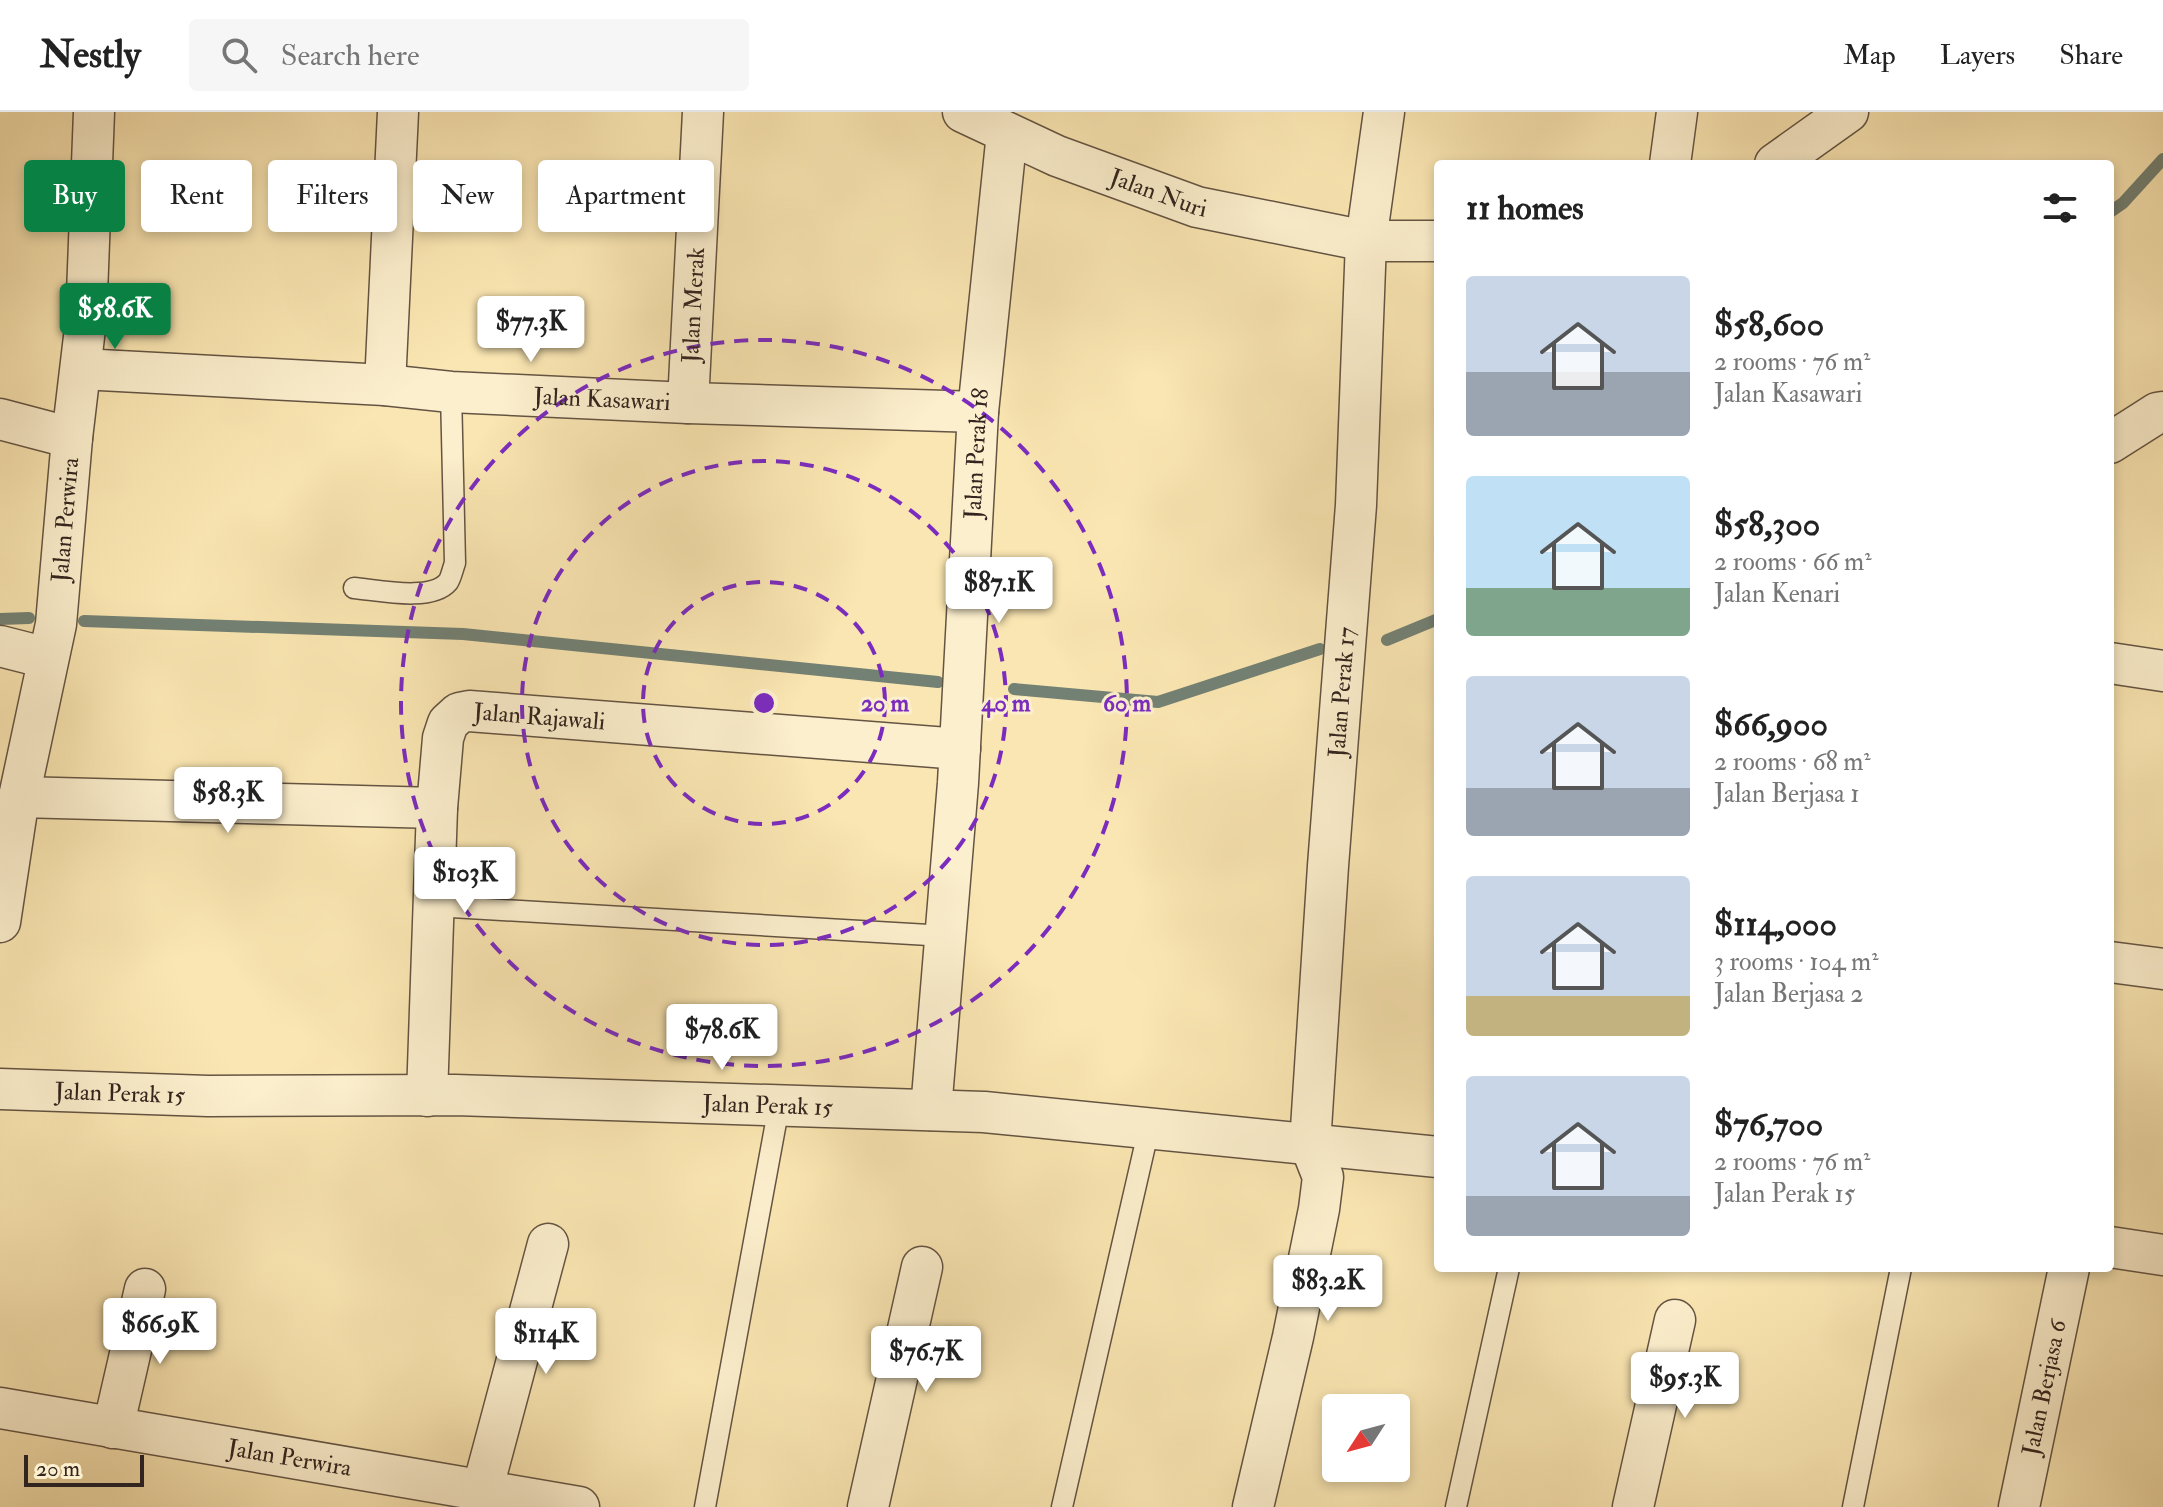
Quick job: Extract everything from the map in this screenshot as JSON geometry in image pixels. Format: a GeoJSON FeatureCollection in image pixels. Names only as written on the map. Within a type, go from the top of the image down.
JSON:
{"type":"FeatureCollection","features":[{"type":"Feature","properties":{"kind":"street","name":"Jalan Perwira"},"geometry":{"type":"LineString","coordinates":[[0,922],[11,821],[52,641],[59,585],[86,320],[94,112]]}},
{"type":"Feature","properties":{"kind":"street"},"geometry":{"type":"LineString","coordinates":[[385,385],[398,112]]}},
{"type":"Feature","properties":{"kind":"street","name":"Jalan Merak"},"geometry":{"type":"LineString","coordinates":[[688,403],[703,112]]}},
{"type":"Feature","properties":{"kind":"street","name":"Jalan Nuri"},"geometry":{"type":"LineString","coordinates":[[963,112],[1057,156],[1197,207],[1366,241],[1434,241]]}},
{"type":"Feature","properties":{"kind":"street","name":"Jalan Perak 17"},"geometry":{"type":"LineString","coordinates":[[1310,1144],[1356,505],[1366,241],[1384,112]]}},
{"type":"Feature","properties":{"kind":"street"},"geometry":{"type":"LineString","coordinates":[[1671,160],[1677,112]]}},
{"type":"Feature","properties":{"kind":"street"},"geometry":{"type":"LineString","coordinates":[[1781,160],[1848,112]]}},
{"type":"Feature","properties":{"kind":"street","name":"Jalan Perak 18"},"geometry":{"type":"LineString","coordinates":[[931,1110],[960,749],[978,412],[1007,133]]}},
{"type":"Feature","properties":{"kind":"street","name":"Jalan Kasawari"},"geometry":{"type":"LineString","coordinates":[[81,369],[385,385],[451,392],[978,412]]}},
{"type":"Feature","properties":{"kind":"street"},"geometry":{"type":"LineString","coordinates":[[2114,440],[2163,412]]}},
{"type":"Feature","properties":{"kind":"street"},"geometry":{"type":"LineString","coordinates":[[0,419],[72,438]]}},
{"type":"Feature","properties":{"kind":"street"},"geometry":{"type":"LineString","coordinates":[[0,646],[52,641]]}},
{"type":"Feature","properties":{"kind":"street"},"geometry":{"type":"LineString","coordinates":[[2114,664],[2163,671]]}},
{"type":"Feature","properties":{"kind":"street","name":"Jalan Rajawali"},"geometry":{"type":"LineString","coordinates":[[427,1096],[437,808],[443,738],[448,723],[459,713],[469,711],[960,749]]}},
{"type":"Feature","properties":{"kind":"street"},"geometry":{"type":"LineString","coordinates":[[11,821],[437,808]]}},
{"type":"Feature","properties":{"kind":"street"},"geometry":{"type":"LineString","coordinates":[[2114,963],[2163,969]]}},
{"type":"Feature","properties":{"kind":"street","name":"Jalan Perak 15"},"geometry":{"type":"LineString","coordinates":[[0,1089],[208,1096],[427,1096],[984,1112],[1434,1157]]}},
{"type":"Feature","properties":{"kind":"street"},"geometry":{"type":"LineString","coordinates":[[1253,1507],[1319,1209],[1323,1177],[1310,1144]]}},
{"type":"Feature","properties":{"kind":"street"},"geometry":{"type":"LineString","coordinates":[[482,1491],[548,1244]]}},
{"type":"Feature","properties":{"kind":"street"},"geometry":{"type":"LineString","coordinates":[[2114,1248],[2163,1255]]}},
{"type":"Feature","properties":{"kind":"street"},"geometry":{"type":"LineString","coordinates":[[868,1507],[922,1267]]}},
{"type":"Feature","properties":{"kind":"street","name":"Jalan Berjasa 6"},"geometry":{"type":"LineString","coordinates":[[2019,1507],[2068,1272]]}},
{"type":"Feature","properties":{"kind":"street"},"geometry":{"type":"LineString","coordinates":[[113,1428],[145,1289]]}},
{"type":"Feature","properties":{"kind":"street"},"geometry":{"type":"LineString","coordinates":[[1633,1507],[1675,1320]]}},
{"type":"Feature","properties":{"kind":"street","name":"Jalan Perwira"},"geometry":{"type":"LineString","coordinates":[[0,1408],[579,1507]]}},
{"type":"Feature","properties":{"kind":"lane"},"geometry":{"type":"LineString","coordinates":[[354,588],[430,593],[448,582],[455,563],[451,392]]}},
{"type":"Feature","properties":{"kind":"lane"},"geometry":{"type":"LineString","coordinates":[[434,906],[946,936]]}},
{"type":"Feature","properties":{"kind":"lane"},"geometry":{"type":"LineString","coordinates":[[705,1507],[779,1106]]}},
{"type":"Feature","properties":{"kind":"lane"},"geometry":{"type":"LineString","coordinates":[[1062,1507],[1149,1128]]}},
{"type":"Feature","properties":{"kind":"lane"},"geometry":{"type":"LineString","coordinates":[[1456,1507],[1508,1272]]}},
{"type":"Feature","properties":{"kind":"lane"},"geometry":{"type":"LineString","coordinates":[[1853,1507],[1900,1272]]}},
{"type":"Feature","properties":{"kind":"waterway"},"geometry":{"type":"LineString","coordinates":[[2114,209],[2163,159]]}},
{"type":"Feature","properties":{"kind":"waterway"},"geometry":{"type":"LineString","coordinates":[[0,619],[29,618]]}},
{"type":"Feature","properties":{"kind":"waterway"},"geometry":{"type":"LineString","coordinates":[[84,621],[463,634],[938,682]]}},
{"type":"Feature","properties":{"kind":"waterway"},"geometry":{"type":"LineString","coordinates":[[1387,640],[1434,621]]}},
{"type":"Feature","properties":{"kind":"waterway"},"geometry":{"type":"LineString","coordinates":[[1014,689],[1158,702],[1320,649]]}}]}
